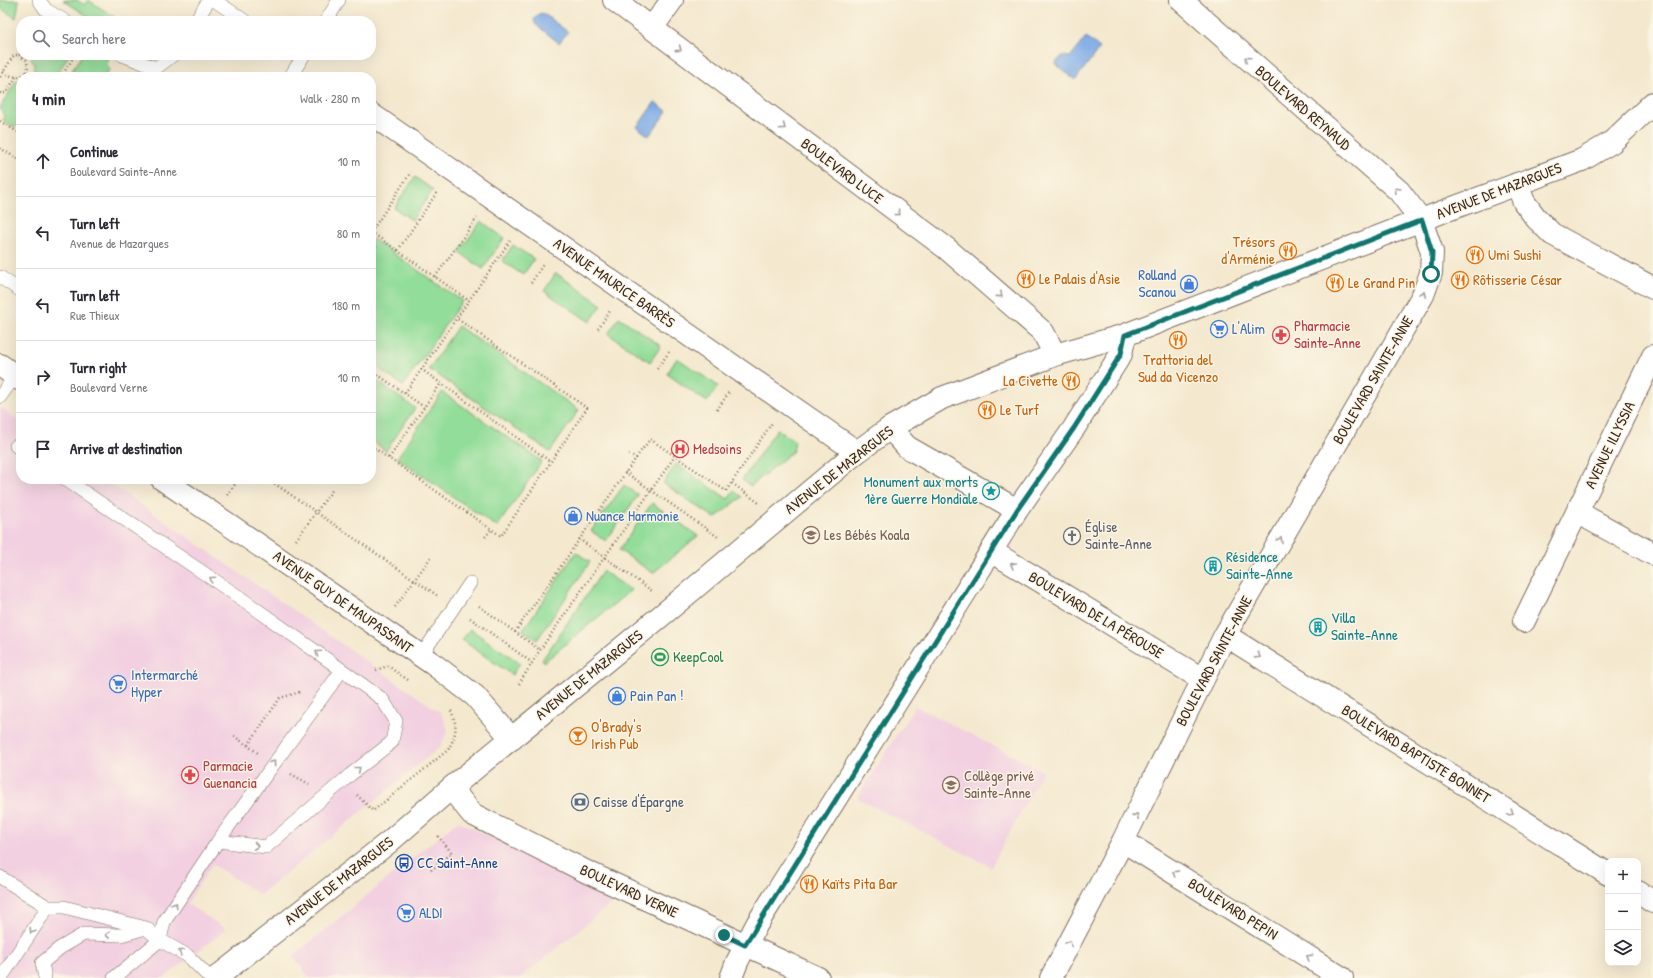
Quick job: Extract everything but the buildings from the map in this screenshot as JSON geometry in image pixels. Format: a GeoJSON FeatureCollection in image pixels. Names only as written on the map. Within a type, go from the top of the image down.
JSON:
{"type":"FeatureCollection","features":[{"type":"Feature","properties":{"kind":"street","name":"BOULEVARD LUCE"},"geometry":{"type":"LineString","coordinates":[[614,0],[946,248],[1043,332],[1055,355]]}},
{"type":"Feature","properties":{"kind":"street"},"geometry":{"type":"LineString","coordinates":[[652,28],[672,0]]}},
{"type":"Feature","properties":{"kind":"street","name":"BOULEVARD REYNAUD"},"geometry":{"type":"LineString","coordinates":[[1181,0],[1399,191],[1422,220]]}},
{"type":"Feature","properties":{"kind":"street","name":"AVENUE DE MAZARGUES"},"geometry":{"type":"LineString","coordinates":[[216,978],[388,842],[451,788],[673,606],[857,452],[890,428],[942,398],[1055,355],[1125,335],[1582,160],[1612,142],[1653,103]]}},
{"type":"Feature","properties":{"kind":"street","name":"AVENUE MAURICE BARRÈS"},"geometry":{"type":"LineString","coordinates":[[376,118],[857,452]]}},
{"type":"Feature","properties":{"kind":"street"},"geometry":{"type":"LineString","coordinates":[[1518,184],[1524,202],[1536,218],[1552,234],[1653,288]]}},
{"type":"Feature","properties":{"kind":"street","name":"BOULEVARD SAINTE-ANNE"},"geometry":{"type":"LineString","coordinates":[[1051,978],[1123,841],[1225,635],[1423,295],[1431,274],[1432,252],[1422,220]]}},
{"type":"Feature","properties":{"kind":"street"},"geometry":{"type":"LineString","coordinates":[[731,978],[745,945],[991,551],[1017,510],[1074,428],[1121,354],[1125,335]]}},
{"type":"Feature","properties":{"kind":"street","name":"AVENUE ILLYSSIA"},"geometry":{"type":"LineString","coordinates":[[1524,621],[1653,356]]}},
{"type":"Feature","properties":{"kind":"street"},"geometry":{"type":"LineString","coordinates":[[890,428],[907,447],[1017,510]]}},
{"type":"Feature","properties":{"kind":"street","name":"AVENUE GUY DE MAUPASSANT"},"geometry":{"type":"LineString","coordinates":[[177,484],[282,560],[421,656],[475,696],[512,739]]}},
{"type":"Feature","properties":{"kind":"street"},"geometry":{"type":"LineString","coordinates":[[1578,512],[1653,554]]}},
{"type":"Feature","properties":{"kind":"street","name":"BOULEVARD DE LA PÉROUSE"},"geometry":{"type":"LineString","coordinates":[[991,551],[1202,679]]}},
{"type":"Feature","properties":{"kind":"street","name":"BOULEVARD BAPTISTE BONNET"},"geometry":{"type":"LineString","coordinates":[[1225,635],[1605,872]]}},
{"type":"Feature","properties":{"kind":"street","name":"BOULEVARD VERNE"},"geometry":{"type":"LineString","coordinates":[[451,788],[472,814],[587,872],[818,978]]}},
{"type":"Feature","properties":{"kind":"street","name":"BOULEVARD PEPIN"},"geometry":{"type":"LineString","coordinates":[[1123,841],[1342,978]]}},
{"type":"Feature","properties":{"kind":"street"},"geometry":{"type":"LineString","coordinates":[[1641,894],[1653,902]]}},
{"type":"Feature","properties":{"kind":"lane"},"geometry":{"type":"LineString","coordinates":[[39,0],[46,10],[56,16]]}},
{"type":"Feature","properties":{"kind":"lane"},"geometry":{"type":"LineString","coordinates":[[199,16],[209,0]]}},
{"type":"Feature","properties":{"kind":"lane"},"geometry":{"type":"LineString","coordinates":[[214,0],[238,16]]}},
{"type":"Feature","properties":{"kind":"lane"},"geometry":{"type":"LineString","coordinates":[[329,16],[339,0]]}},
{"type":"Feature","properties":{"kind":"lane"},"geometry":{"type":"LineString","coordinates":[[135,60],[156,68],[166,60]]}},
{"type":"Feature","properties":{"kind":"lane"},"geometry":{"type":"LineString","coordinates":[[292,72],[298,60]]}},
{"type":"Feature","properties":{"kind":"lane"},"geometry":{"type":"LineString","coordinates":[[0,277],[16,288]]}},
{"type":"Feature","properties":{"kind":"lane"},"geometry":{"type":"LineString","coordinates":[[0,397],[12,374]]}},
{"type":"Feature","properties":{"kind":"lane"},"geometry":{"type":"LineString","coordinates":[[72,484],[242,599],[382,699],[396,721],[392,742],[266,847],[218,841]]}},
{"type":"Feature","properties":{"kind":"lane"},"geometry":{"type":"LineString","coordinates":[[421,656],[470,583]]}},
{"type":"Feature","properties":{"kind":"lane"},"geometry":{"type":"LineString","coordinates":[[114,978],[160,940],[164,922],[218,841],[342,670]]}},
{"type":"Feature","properties":{"kind":"lane"},"geometry":{"type":"LineString","coordinates":[[0,876],[48,908],[64,906],[146,928],[160,940],[188,956],[210,978]]}},
{"type":"Feature","properties":{"kind":"lane"},"geometry":{"type":"LineString","coordinates":[[1,978],[48,908]]}},
{"type":"Feature","properties":{"kind":"lane"},"geometry":{"type":"LineString","coordinates":[[45,978],[42,963],[60,948],[84,934],[121,935],[146,928]]}},
{"type":"Feature","properties":{"kind":"path"},"geometry":{"type":"LineString","coordinates":[[0,77],[14,55],[16,54]]}},
{"type":"Feature","properties":{"kind":"path"},"geometry":{"type":"LineString","coordinates":[[26,60],[28,66],[26,72]]}},
{"type":"Feature","properties":{"kind":"path"},"geometry":{"type":"LineString","coordinates":[[64,72],[72,60]]}},
{"type":"Feature","properties":{"kind":"path"},"geometry":{"type":"LineString","coordinates":[[0,93],[6,93],[16,77],[11,77],[3,72]]}},
{"type":"Feature","properties":{"kind":"path"},"geometry":{"type":"LineString","coordinates":[[0,121],[16,131]]}},
{"type":"Feature","properties":{"kind":"path"},"geometry":{"type":"LineString","coordinates":[[0,148],[16,158]]}},
{"type":"Feature","properties":{"kind":"path"},"geometry":{"type":"LineString","coordinates":[[376,225],[425,152]]}},
{"type":"Feature","properties":{"kind":"path"},"geometry":{"type":"LineString","coordinates":[[398,250],[452,171]]}},
{"type":"Feature","properties":{"kind":"path"},"geometry":{"type":"LineString","coordinates":[[435,277],[491,198]]}},
{"type":"Feature","properties":{"kind":"path"},"geometry":{"type":"LineString","coordinates":[[405,393],[524,221]]}},
{"type":"Feature","properties":{"kind":"path"},"geometry":{"type":"LineString","coordinates":[[376,235],[468,300]]}},
{"type":"Feature","properties":{"kind":"path"},"geometry":{"type":"LineString","coordinates":[[376,449],[501,536],[588,408],[456,318]]}},
{"type":"Feature","properties":{"kind":"path"},"geometry":{"type":"LineString","coordinates":[[421,369],[551,462]]}},
{"type":"Feature","properties":{"kind":"path"},"geometry":{"type":"LineString","coordinates":[[376,373],[424,407]]}},
{"type":"Feature","properties":{"kind":"path"},"geometry":{"type":"LineString","coordinates":[[389,458],[441,383]]}},
{"type":"Feature","properties":{"kind":"path"},"geometry":{"type":"LineString","coordinates":[[515,632],[625,472],[650,439],[726,491],[786,402]]}},
{"type":"Feature","properties":{"kind":"path"},"geometry":{"type":"LineString","coordinates":[[629,454],[636,458]]}},
{"type":"Feature","properties":{"kind":"path"},"geometry":{"type":"LineString","coordinates":[[519,684],[531,662],[675,456]]}},
{"type":"Feature","properties":{"kind":"path"},"geometry":{"type":"LineString","coordinates":[[625,472],[739,551]]}},
{"type":"Feature","properties":{"kind":"path"},"geometry":{"type":"LineString","coordinates":[[732,482],[778,518]]}},
{"type":"Feature","properties":{"kind":"path"},"geometry":{"type":"LineString","coordinates":[[275,484],[531,662]]}},
{"type":"Feature","properties":{"kind":"path"},"geometry":{"type":"LineString","coordinates":[[282,560],[333,489]]}},
{"type":"Feature","properties":{"kind":"path"},"geometry":{"type":"LineString","coordinates":[[485,537],[492,529]]}},
{"type":"Feature","properties":{"kind":"path"},"geometry":{"type":"LineString","coordinates":[[579,539],[673,606]]}},
{"type":"Feature","properties":{"kind":"path"},"geometry":{"type":"LineString","coordinates":[[380,627],[431,557]]}},
{"type":"Feature","properties":{"kind":"path"},"geometry":{"type":"LineString","coordinates":[[467,616],[476,604],[540,650]]}},
{"type":"Feature","properties":{"kind":"path"},"geometry":{"type":"LineString","coordinates":[[431,870],[452,853],[437,835]]}},
{"type":"Feature","properties":{"kind":"shaded area"},"geometry":{"type":"Polygon","coordinates":[[[0,407],[16,418],[16,484],[111,484],[441,713],[448,730],[440,747],[260,895],[212,864],[187,904],[226,929],[164,978],[0,978],[0,407]]]}},
{"type":"Feature","properties":{"kind":"shaded area","name":"Collège privé Sainte-Anne"},"geometry":{"type":"Polygon","coordinates":[[[915,706],[1043,771],[991,867],[857,798],[915,706]]]}},
{"type":"Feature","properties":{"kind":"shaded area"},"geometry":{"type":"Polygon","coordinates":[[[458,821],[617,899],[520,978],[310,978],[293,956],[458,821]]]}},
{"type":"Feature","properties":{"kind":"green space"},"geometry":{"type":"Polygon","coordinates":[[[0,0],[19,0],[16,18],[0,8],[0,0]]]}},
{"type":"Feature","properties":{"kind":"green space"},"geometry":{"type":"Polygon","coordinates":[[[63,0],[77,0],[84,5],[88,0],[113,16],[87,16],[63,0]]]}},
{"type":"Feature","properties":{"kind":"green space"},"geometry":{"type":"Polygon","coordinates":[[[32,60],[66,60],[58,72],[39,72],[33,69],[35,65],[32,60]]]}},
{"type":"Feature","properties":{"kind":"green space"},"geometry":{"type":"Polygon","coordinates":[[[79,60],[108,60],[107,67],[110,69],[108,72],[71,72],[79,60]]]}},
{"type":"Feature","properties":{"kind":"green space"},"geometry":{"type":"Polygon","coordinates":[[[16,81],[16,126],[14,127],[4,121],[4,115],[0,108],[16,81]]]}},
{"type":"Feature","properties":{"kind":"green space"},"geometry":{"type":"Polygon","coordinates":[[[415,177],[433,190],[412,220],[394,208],[415,177]]]}},
{"type":"Feature","properties":{"kind":"green space"},"geometry":{"type":"Polygon","coordinates":[[[481,221],[504,238],[483,269],[459,252],[481,221]]]}},
{"type":"Feature","properties":{"kind":"green space"},"geometry":{"type":"Polygon","coordinates":[[[376,241],[462,301],[403,386],[376,367],[376,241]]]}},
{"type":"Feature","properties":{"kind":"green space"},"geometry":{"type":"Polygon","coordinates":[[[513,245],[534,259],[523,275],[502,261],[513,245]]]}},
{"type":"Feature","properties":{"kind":"green space"},"geometry":{"type":"Polygon","coordinates":[[[556,273],[602,305],[590,322],[544,291],[556,273]]]}},
{"type":"Feature","properties":{"kind":"green space"},"geometry":{"type":"Polygon","coordinates":[[[619,317],[661,346],[650,362],[608,334],[619,317]]]}},
{"type":"Feature","properties":{"kind":"green space"},"geometry":{"type":"Polygon","coordinates":[[[458,326],[579,410],[550,452],[429,369],[458,326]]]}},
{"type":"Feature","properties":{"kind":"green space"},"geometry":{"type":"Polygon","coordinates":[[[677,358],[718,386],[707,402],[667,374],[677,358]]]}},
{"type":"Feature","properties":{"kind":"green space"},"geometry":{"type":"Polygon","coordinates":[[[376,381],[415,408],[386,451],[376,444],[376,381]]]}},
{"type":"Feature","properties":{"kind":"green space"},"geometry":{"type":"Polygon","coordinates":[[[442,392],[542,461],[497,527],[397,458],[442,392]]]}},
{"type":"Feature","properties":{"kind":"green space"},"geometry":{"type":"Polygon","coordinates":[[[777,429],[795,441],[793,451],[751,486],[742,480],[777,429]]]}},
{"type":"Feature","properties":{"kind":"green space"},"geometry":{"type":"Polygon","coordinates":[[[676,464],[728,499],[734,491],[742,497],[715,518],[663,483],[676,464]]]}},
{"type":"Feature","properties":{"kind":"green space"},"geometry":{"type":"Polygon","coordinates":[[[624,485],[638,495],[606,541],[591,531],[624,485]]]}},
{"type":"Feature","properties":{"kind":"green space"},"geometry":{"type":"Polygon","coordinates":[[[652,503],[698,536],[653,573],[619,550],[652,503]]]}},
{"type":"Feature","properties":{"kind":"green space"},"geometry":{"type":"Polygon","coordinates":[[[576,552],[590,562],[537,640],[523,630],[576,552]]]}},
{"type":"Feature","properties":{"kind":"green space"},"geometry":{"type":"Polygon","coordinates":[[[603,571],[631,590],[544,662],[542,660],[603,571]]]}},
{"type":"Feature","properties":{"kind":"green space"},"geometry":{"type":"Polygon","coordinates":[[[470,629],[520,663],[512,675],[462,640],[470,629]]]}},
{"type":"Feature","properties":{"kind":"water"},"geometry":{"type":"Polygon","coordinates":[[[540,13],[544,14],[568,32],[559,43],[535,24],[534,19],[540,13]]]}},
{"type":"Feature","properties":{"kind":"water"},"geometry":{"type":"Polygon","coordinates":[[[1086,37],[1100,48],[1075,80],[1055,64],[1062,56],[1070,57],[1086,37]]]}},
{"type":"Feature","properties":{"kind":"water"},"geometry":{"type":"Polygon","coordinates":[[[655,102],[667,111],[649,136],[637,127],[655,102]]]}},
{"type":"Feature","properties":{"kind":"place","name":"Trésors d'Arménie"},"geometry":{"type":"Point","coordinates":[1288,251]}},
{"type":"Feature","properties":{"kind":"place","name":"Umi Sushi"},"geometry":{"type":"Point","coordinates":[1475,255]}},
{"type":"Feature","properties":{"kind":"place","name":"Le Palais d'Asie"},"geometry":{"type":"Point","coordinates":[1026,279]}},
{"type":"Feature","properties":{"kind":"place","name":"Rôtisserie César"},"geometry":{"type":"Point","coordinates":[1460,280]}},
{"type":"Feature","properties":{"kind":"place","name":"Le Grand Pin"},"geometry":{"type":"Point","coordinates":[1335,283]}},
{"type":"Feature","properties":{"kind":"place","name":"Rolland Scanou"},"geometry":{"type":"Point","coordinates":[1189,284]}},
{"type":"Feature","properties":{"kind":"place","name":"L'Alim"},"geometry":{"type":"Point","coordinates":[1219,329]}},
{"type":"Feature","properties":{"kind":"place","name":"Pharmacie Sainte-Anne"},"geometry":{"type":"Point","coordinates":[1281,335]}},
{"type":"Feature","properties":{"kind":"place","name":"Trattoria del Sud da Vicenzo"},"geometry":{"type":"Point","coordinates":[1178,340]}},
{"type":"Feature","properties":{"kind":"place","name":"La Civette"},"geometry":{"type":"Point","coordinates":[1071,381]}},
{"type":"Feature","properties":{"kind":"place","name":"Le Turf"},"geometry":{"type":"Point","coordinates":[987,410]}},
{"type":"Feature","properties":{"kind":"place","name":"Medsoins"},"geometry":{"type":"Point","coordinates":[680,449]}},
{"type":"Feature","properties":{"kind":"place","name":"Monument aux morts 1ère Guerre Mondiale"},"geometry":{"type":"Point","coordinates":[991,491]}},
{"type":"Feature","properties":{"kind":"place","name":"Nuance Harmonie"},"geometry":{"type":"Point","coordinates":[573,516]}},
{"type":"Feature","properties":{"kind":"place","name":"Les Bébés Koala"},"geometry":{"type":"Point","coordinates":[811,535]}},
{"type":"Feature","properties":{"kind":"place","name":"Église Sainte-Anne"},"geometry":{"type":"Point","coordinates":[1072,536]}},
{"type":"Feature","properties":{"kind":"place","name":"Résidence Sainte-Anne"},"geometry":{"type":"Point","coordinates":[1213,566]}},
{"type":"Feature","properties":{"kind":"place","name":"Villa Sainte-Anne"},"geometry":{"type":"Point","coordinates":[1318,627]}},
{"type":"Feature","properties":{"kind":"place","name":"KeepCool"},"geometry":{"type":"Point","coordinates":[660,657]}},
{"type":"Feature","properties":{"kind":"place","name":"Intermarché Hyper"},"geometry":{"type":"Point","coordinates":[118,684]}},
{"type":"Feature","properties":{"kind":"place","name":"Pain Pan !"},"geometry":{"type":"Point","coordinates":[617,696]}},
{"type":"Feature","properties":{"kind":"place","name":"O'Brady's Irish Pub"},"geometry":{"type":"Point","coordinates":[578,736]}},
{"type":"Feature","properties":{"kind":"place","name":"Parmacie Guenancia"},"geometry":{"type":"Point","coordinates":[190,775]}},
{"type":"Feature","properties":{"kind":"place","name":"Collège privé Sainte-Anne"},"geometry":{"type":"Point","coordinates":[951,785]}},
{"type":"Feature","properties":{"kind":"place","name":"Caisse d'Épargne"},"geometry":{"type":"Point","coordinates":[580,802]}},
{"type":"Feature","properties":{"kind":"place","name":"CC Saint-Anne"},"geometry":{"type":"Point","coordinates":[404,863]}},
{"type":"Feature","properties":{"kind":"place","name":"Kaïts Pita Bar"},"geometry":{"type":"Point","coordinates":[809,884]}},
{"type":"Feature","properties":{"kind":"place","name":"ALDI"},"geometry":{"type":"Point","coordinates":[406,913]}},
{"type":"Feature","properties":{"kind":"route"},"geometry":{"type":"LineString","coordinates":[[724,935],[745,945],[1017,510],[1074,428],[1121,354],[1125,335],[1422,220],[1432,252],[1431,274]]}}]}
